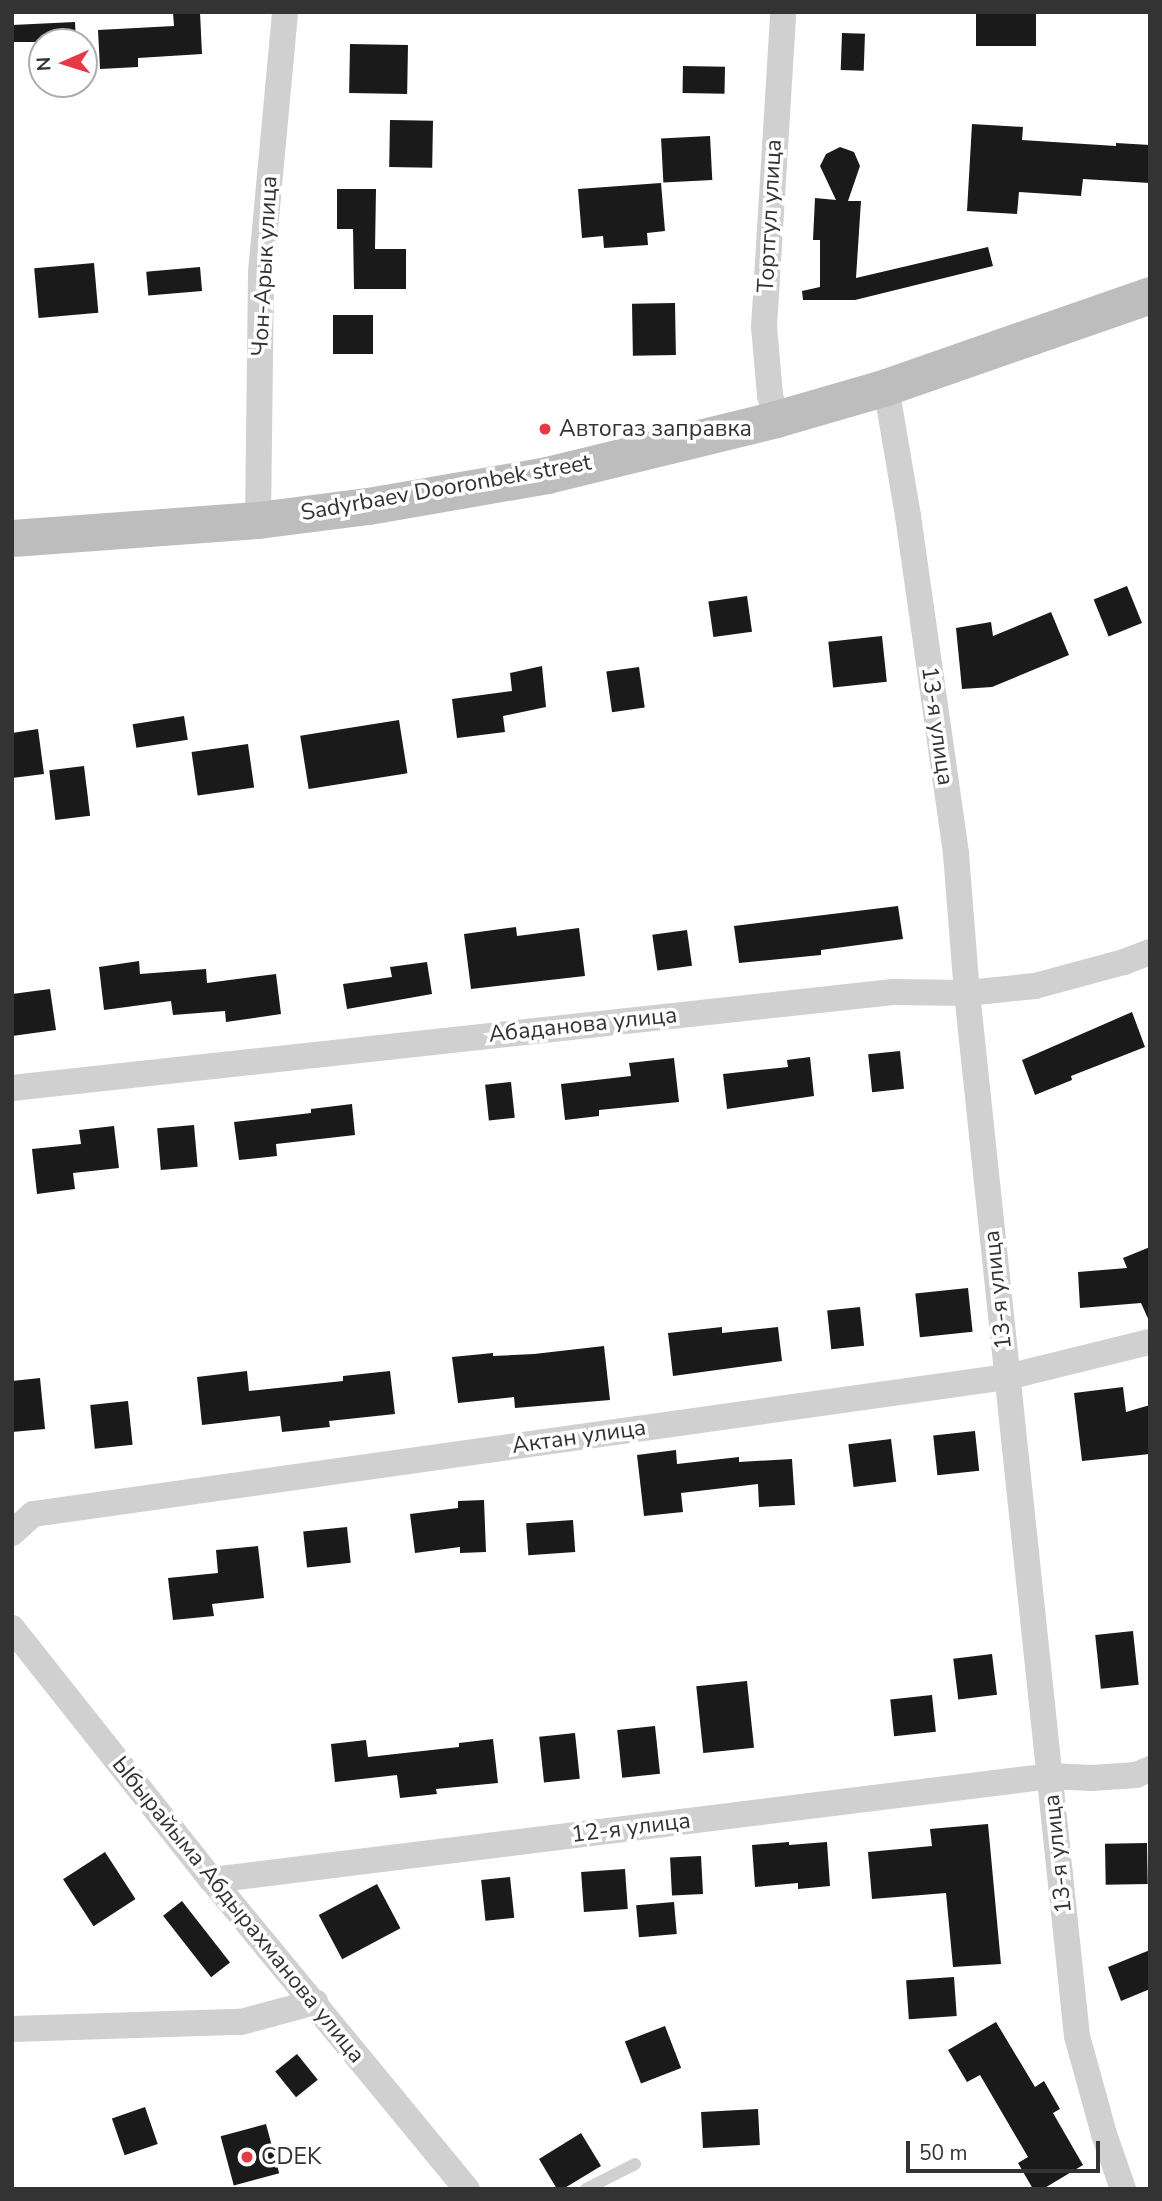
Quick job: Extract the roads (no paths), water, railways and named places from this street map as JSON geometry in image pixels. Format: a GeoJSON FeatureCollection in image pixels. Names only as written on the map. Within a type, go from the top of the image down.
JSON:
{"type":"FeatureCollection","features":[{"type":"Feature","properties":{"kind":"main road","name":"Sadyrbaev Dooronbek street"},"geometry":{"type":"LineString","coordinates":[[12,538],[258,520],[368,506],[547,475],[776,419],[886,387],[1150,295]]}},
{"type":"Feature","properties":{"kind":"street","name":"Чон-Арык улица"},"geometry":{"type":"LineString","coordinates":[[258,520],[261,272],[285,12]]}},
{"type":"Feature","properties":{"kind":"street","name":"Тортгул улица"},"geometry":{"type":"LineString","coordinates":[[776,419],[770,395],[764,327],[783,12]]}},
{"type":"Feature","properties":{"kind":"street","name":"13-я улица"},"geometry":{"type":"LineString","coordinates":[[886,387],[908,516],[956,853],[967,993],[1077,2036],[1104,2134],[1123,2189]]}},
{"type":"Feature","properties":{"kind":"street","name":"Абаданова улица"},"geometry":{"type":"LineString","coordinates":[[12,1088],[893,992],[967,993],[1035,986],[1124,962],[1150,952]]}},
{"type":"Feature","properties":{"kind":"street","name":"Актан улица"},"geometry":{"type":"LineString","coordinates":[[12,1532],[33,1514],[1007,1377],[1150,1342]]}},
{"type":"Feature","properties":{"kind":"street","name":"Ыбырайыма Абдырахманова улица"},"geometry":{"type":"LineString","coordinates":[[12,1628],[212,1880],[467,2189]]}},
{"type":"Feature","properties":{"kind":"street","name":"12-я улица"},"geometry":{"type":"LineString","coordinates":[[212,1880],[1050,1776],[1091,1779],[1136,1774],[1150,1769]]}},
{"type":"Feature","properties":{"kind":"street"},"geometry":{"type":"LineString","coordinates":[[12,2029],[241,2021],[315,2002]]}},
{"type":"Feature","properties":{"kind":"lane"},"geometry":{"type":"LineString","coordinates":[[586,2189],[635,2164]]}},
{"type":"Feature","properties":{"kind":"place","name":"Автогаз заправка"},"geometry":{"type":"Point","coordinates":[545,429]}},
{"type":"Feature","properties":{"kind":"place","name":"CDEK"},"geometry":{"type":"Point","coordinates":[247,2157]}}]}
